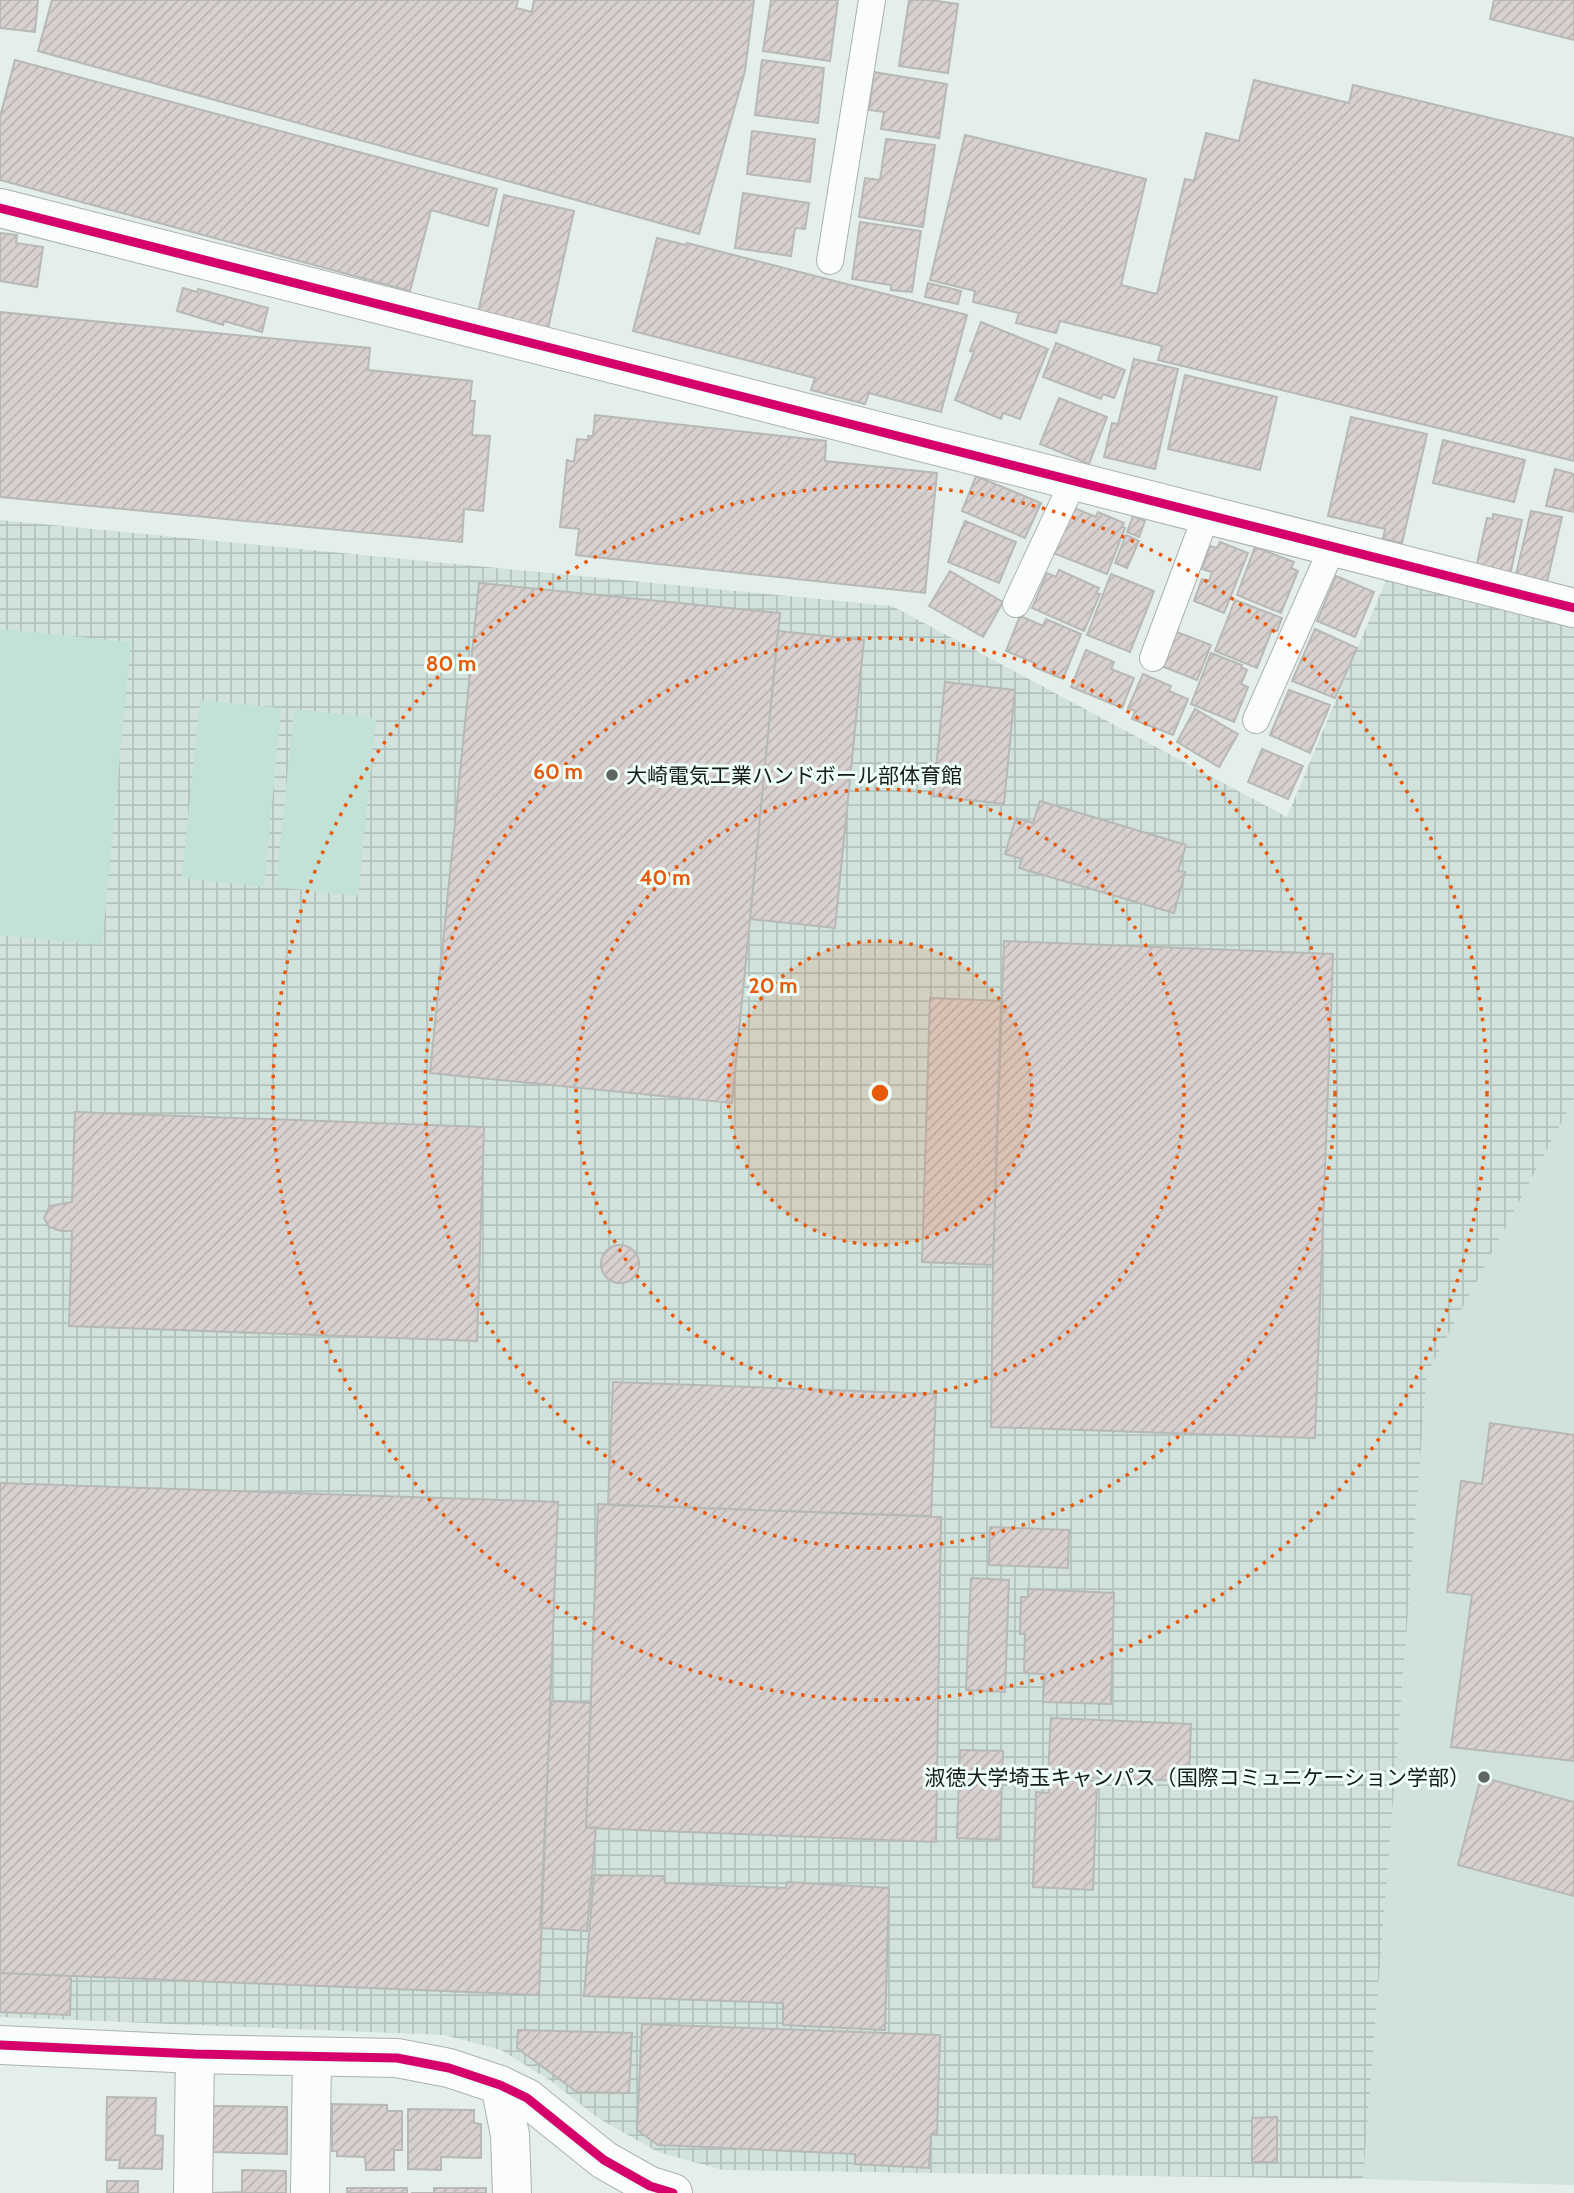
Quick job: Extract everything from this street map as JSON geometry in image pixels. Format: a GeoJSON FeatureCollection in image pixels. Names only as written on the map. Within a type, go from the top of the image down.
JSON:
{"type":"FeatureCollection","features":[{"type":"Feature","properties":{"kind":"street"},"geometry":{"type":"LineString","coordinates":[[0,208],[1574,608]]}},
{"type":"Feature","properties":{"kind":"street"},"geometry":{"type":"LineString","coordinates":[[0,2045],[195,2054],[397,2058],[449,2068],[500,2085],[527,2098],[604,2160],[650,2186],[673,2193]]}},
{"type":"Feature","properties":{"kind":"street"},"geometry":{"type":"LineString","coordinates":[[193,2193],[195,2054]]}},
{"type":"Feature","properties":{"kind":"street"},"geometry":{"type":"LineString","coordinates":[[310,2193],[312,2057]]}},
{"type":"Feature","properties":{"kind":"street"},"geometry":{"type":"LineString","coordinates":[[500,2085],[510,2135],[512,2193]]}},
{"type":"Feature","properties":{"kind":"lane"},"geometry":{"type":"LineString","coordinates":[[830,261],[872,0]]}},
{"type":"Feature","properties":{"kind":"lane"},"geometry":{"type":"LineString","coordinates":[[1016,604],[1073,482]]}},
{"type":"Feature","properties":{"kind":"lane"},"geometry":{"type":"LineString","coordinates":[[1153,658],[1206,516]]}},
{"type":"Feature","properties":{"kind":"lane"},"geometry":{"type":"LineString","coordinates":[[1256,720],[1333,546]]}},
{"type":"Feature","properties":{"kind":"shaded area"},"geometry":{"type":"Polygon","coordinates":[[[0,520],[892,606],[1287,817],[1386,580],[1574,628],[1574,1099],[1427,1374],[1363,2179],[723,2170],[658,2152],[598,2118],[551,2081],[501,2050],[444,2035],[0,2017],[0,520]]]}},
{"type":"Feature","properties":{"kind":"shaded area","name":"淑徳大学埼玉キャンパス（国際コミュニケーション学部）"},"geometry":{"type":"Polygon","coordinates":[[[1574,1099],[1574,2185],[1363,2179],[1427,1374],[1574,1099]]]}},
{"type":"Feature","properties":{"kind":"green space"},"geometry":{"type":"Polygon","coordinates":[[[0,629],[131,642],[102,945],[0,935],[0,629]]]}},
{"type":"Feature","properties":{"kind":"green space"},"geometry":{"type":"Polygon","coordinates":[[[200,700],[281,708],[264,887],[182,878],[200,700]]]}},
{"type":"Feature","properties":{"kind":"green space"},"geometry":{"type":"Polygon","coordinates":[[[294,709],[376,718],[358,896],[276,887],[294,709]]]}},
{"type":"Feature","properties":{"kind":"building"},"geometry":{"type":"Polygon","coordinates":[[[0,0],[38,0],[35,32],[0,28],[0,0]]]}},
{"type":"Feature","properties":{"kind":"building"},"geometry":{"type":"Polygon","coordinates":[[[52,0],[518,0],[516,8],[532,12],[534,0],[754,0],[745,71],[699,234],[38,51],[52,0]]]}},
{"type":"Feature","properties":{"kind":"building"},"geometry":{"type":"Polygon","coordinates":[[[771,0],[838,0],[830,61],[763,51],[771,0]]]}},
{"type":"Feature","properties":{"kind":"building"},"geometry":{"type":"Polygon","coordinates":[[[909,0],[958,4],[948,73],[899,66],[909,0]]]}},
{"type":"Feature","properties":{"kind":"building"},"geometry":{"type":"Polygon","coordinates":[[[1494,0],[1574,0],[1574,40],[1490,19],[1494,0]]]}},
{"type":"Feature","properties":{"kind":"building"},"geometry":{"type":"Polygon","coordinates":[[[15,60],[497,189],[488,226],[431,210],[410,291],[0,180],[0,117],[15,60]]]}},
{"type":"Feature","properties":{"kind":"building"},"geometry":{"type":"Polygon","coordinates":[[[762,60],[824,68],[818,123],[755,115],[762,60]]]}},
{"type":"Feature","properties":{"kind":"building"},"geometry":{"type":"Polygon","coordinates":[[[874,72],[947,84],[939,138],[881,129],[884,112],[869,110],[874,72]]]}},
{"type":"Feature","properties":{"kind":"building"},"geometry":{"type":"Polygon","coordinates":[[[1254,80],[1349,103],[1353,85],[1574,138],[1574,461],[1158,360],[1162,346],[1060,321],[1056,333],[1016,323],[1019,313],[973,302],[975,291],[930,280],[965,135],[1146,179],[1121,285],[1157,294],[1185,179],[1194,181],[1206,133],[1239,141],[1254,80]]]}},
{"type":"Feature","properties":{"kind":"building"},"geometry":{"type":"Polygon","coordinates":[[[752,131],[815,139],[810,182],[747,174],[752,131]]]}},
{"type":"Feature","properties":{"kind":"building"},"geometry":{"type":"Polygon","coordinates":[[[886,139],[935,145],[923,227],[859,217],[865,178],[880,180],[886,139]]]}},
{"type":"Feature","properties":{"kind":"building"},"geometry":{"type":"Polygon","coordinates":[[[743,193],[809,203],[805,229],[795,228],[791,256],[735,248],[743,193]]]}},
{"type":"Feature","properties":{"kind":"building"},"geometry":{"type":"Polygon","coordinates":[[[504,195],[574,211],[547,333],[477,317],[504,195]]]}},
{"type":"Feature","properties":{"kind":"building"},"geometry":{"type":"Polygon","coordinates":[[[860,222],[921,231],[912,292],[891,290],[891,285],[852,279],[860,222]]]}},
{"type":"Feature","properties":{"kind":"building"},"geometry":{"type":"Polygon","coordinates":[[[0,233],[17,235],[16,243],[43,247],[37,287],[0,281],[0,233]]]}},
{"type":"Feature","properties":{"kind":"building"},"geometry":{"type":"Polygon","coordinates":[[[657,238],[686,245],[687,243],[967,315],[941,412],[869,393],[865,404],[811,390],[815,378],[633,331],[657,238]]]}},
{"type":"Feature","properties":{"kind":"building"},"geometry":{"type":"Polygon","coordinates":[[[928,283],[961,291],[958,304],[925,297],[928,283]]]}},
{"type":"Feature","properties":{"kind":"building"},"geometry":{"type":"Polygon","coordinates":[[[183,288],[197,292],[198,289],[268,308],[262,332],[224,321],[223,325],[177,311],[183,288]]]}},
{"type":"Feature","properties":{"kind":"building"},"geometry":{"type":"Polygon","coordinates":[[[0,312],[370,348],[368,370],[472,381],[470,401],[475,401],[472,435],[490,436],[483,511],[464,509],[462,542],[0,497],[0,312]]]}},
{"type":"Feature","properties":{"kind":"building"},"geometry":{"type":"Polygon","coordinates":[[[981,322],[1048,349],[1020,419],[1003,413],[1001,419],[955,400],[974,352],[970,351],[981,322]]]}},
{"type":"Feature","properties":{"kind":"building"},"geometry":{"type":"Polygon","coordinates":[[[1056,343],[1125,370],[1114,398],[1103,394],[1101,399],[1043,377],[1056,343]]]}},
{"type":"Feature","properties":{"kind":"building"},"geometry":{"type":"Polygon","coordinates":[[[1134,359],[1178,369],[1155,469],[1104,457],[1112,423],[1118,424],[1134,359]]]}},
{"type":"Feature","properties":{"kind":"building"},"geometry":{"type":"Polygon","coordinates":[[[1185,375],[1277,397],[1260,470],[1168,449],[1185,375]]]}},
{"type":"Feature","properties":{"kind":"building"},"geometry":{"type":"Polygon","coordinates":[[[1059,398],[1107,417],[1089,464],[1040,444],[1059,398]]]}},
{"type":"Feature","properties":{"kind":"building"},"geometry":{"type":"Polygon","coordinates":[[[595,415],[826,441],[825,461],[937,473],[925,593],[576,555],[579,529],[560,527],[567,460],[574,462],[577,439],[588,440],[588,436],[593,436],[595,415]]]}},
{"type":"Feature","properties":{"kind":"building"},"geometry":{"type":"Polygon","coordinates":[[[1351,417],[1427,434],[1402,543],[1383,539],[1385,529],[1328,516],[1351,417]]]}},
{"type":"Feature","properties":{"kind":"building"},"geometry":{"type":"Polygon","coordinates":[[[1443,440],[1525,460],[1514,502],[1433,483],[1443,440]]]}},
{"type":"Feature","properties":{"kind":"building"},"geometry":{"type":"Polygon","coordinates":[[[1555,469],[1574,474],[1574,512],[1546,506],[1555,469]]]}},
{"type":"Feature","properties":{"kind":"building"},"geometry":{"type":"Polygon","coordinates":[[[976,476],[1041,503],[1025,538],[962,511],[976,476]]]}},
{"type":"Feature","properties":{"kind":"building"},"geometry":{"type":"Polygon","coordinates":[[[1072,507],[1096,517],[1098,512],[1124,523],[1122,527],[1125,528],[1107,574],[1053,553],[1072,507]]]}},
{"type":"Feature","properties":{"kind":"building"},"geometry":{"type":"Polygon","coordinates":[[[1531,511],[1562,517],[1547,582],[1516,574],[1531,511]]]}},
{"type":"Feature","properties":{"kind":"building"},"geometry":{"type":"Polygon","coordinates":[[[1493,514],[1522,520],[1510,575],[1476,568],[1487,518],[1493,519],[1493,514]]]}},
{"type":"Feature","properties":{"kind":"building"},"geometry":{"type":"Polygon","coordinates":[[[1133,516],[1145,521],[1139,537],[1127,532],[1133,516]]]}},
{"type":"Feature","properties":{"kind":"building"},"geometry":{"type":"Polygon","coordinates":[[[965,521],[1016,542],[999,583],[948,562],[965,521]]]}},
{"type":"Feature","properties":{"kind":"building"},"geometry":{"type":"Polygon","coordinates":[[[1126,535],[1139,541],[1127,568],[1115,563],[1126,535]]]}},
{"type":"Feature","properties":{"kind":"building"},"geometry":{"type":"Polygon","coordinates":[[[1220,542],[1248,553],[1224,613],[1194,601],[1202,579],[1209,581],[1212,572],[1202,569],[1210,546],[1217,548],[1220,542]]]}},
{"type":"Feature","properties":{"kind":"building"},"geometry":{"type":"Polygon","coordinates":[[[1255,547],[1294,562],[1291,568],[1298,571],[1281,613],[1237,595],[1255,547]]]}},
{"type":"Feature","properties":{"kind":"building"},"geometry":{"type":"Polygon","coordinates":[[[1059,570],[1099,588],[1096,593],[1100,594],[1084,631],[1032,608],[1047,573],[1056,577],[1059,570]]]}},
{"type":"Feature","properties":{"kind":"building"},"geometry":{"type":"Polygon","coordinates":[[[950,571],[1003,602],[983,637],[929,606],[950,571]]]}},
{"type":"Feature","properties":{"kind":"building"},"geometry":{"type":"Polygon","coordinates":[[[1111,574],[1154,591],[1130,652],[1087,635],[1111,574]]]}},
{"type":"Feature","properties":{"kind":"building"},"geometry":{"type":"Polygon","coordinates":[[[1336,576],[1374,592],[1355,637],[1317,621],[1336,576]]]}},
{"type":"Feature","properties":{"kind":"building","name":"大崎電気工業ハンドボール部体育館"},"geometry":{"type":"Polygon","coordinates":[[[479,583],[780,613],[732,1103],[430,1073],[479,583]]]}},
{"type":"Feature","properties":{"kind":"building"},"geometry":{"type":"Polygon","coordinates":[[[1235,600],[1282,618],[1277,631],[1272,630],[1257,668],[1215,651],[1235,600]]]}},
{"type":"Feature","properties":{"kind":"building"},"geometry":{"type":"Polygon","coordinates":[[[1020,616],[1043,626],[1046,619],[1081,634],[1063,679],[1006,651],[1020,616]]]}},
{"type":"Feature","properties":{"kind":"building"},"geometry":{"type":"Polygon","coordinates":[[[1315,629],[1357,648],[1335,698],[1292,681],[1315,629]]]}},
{"type":"Feature","properties":{"kind":"building"},"geometry":{"type":"Polygon","coordinates":[[[778,631],[864,640],[835,928],[750,919],[778,631]]]}},
{"type":"Feature","properties":{"kind":"building"},"geometry":{"type":"Polygon","coordinates":[[[1174,631],[1211,645],[1197,680],[1161,666],[1174,631]]]}},
{"type":"Feature","properties":{"kind":"building"},"geometry":{"type":"Polygon","coordinates":[[[1086,650],[1114,662],[1111,669],[1134,678],[1122,708],[1071,687],[1086,650]]]}},
{"type":"Feature","properties":{"kind":"building"},"geometry":{"type":"Polygon","coordinates":[[[1211,653],[1242,665],[1241,667],[1247,670],[1241,684],[1248,687],[1234,722],[1191,704],[1211,653]]]}},
{"type":"Feature","properties":{"kind":"building"},"geometry":{"type":"Polygon","coordinates":[[[1143,674],[1171,686],[1169,691],[1188,699],[1173,735],[1132,719],[1135,711],[1128,708],[1143,674]]]}},
{"type":"Feature","properties":{"kind":"building"},"geometry":{"type":"Polygon","coordinates":[[[945,682],[1015,690],[1004,804],[933,796],[945,682]]]}},
{"type":"Feature","properties":{"kind":"building"},"geometry":{"type":"Polygon","coordinates":[[[1289,690],[1330,705],[1310,753],[1270,735],[1289,690]]]}},
{"type":"Feature","properties":{"kind":"building"},"geometry":{"type":"Polygon","coordinates":[[[1195,709],[1238,734],[1219,767],[1177,742],[1195,709]]]}},
{"type":"Feature","properties":{"kind":"building"},"geometry":{"type":"Polygon","coordinates":[[[1262,749],[1303,766],[1288,799],[1248,782],[1262,749]]]}},
{"type":"Feature","properties":{"kind":"building"},"geometry":{"type":"Polygon","coordinates":[[[1040,801],[1186,845],[1178,871],[1185,872],[1174,913],[1019,868],[1022,859],[1005,854],[1016,818],[1033,823],[1040,801]]]}},
{"type":"Feature","properties":{"kind":"building"},"geometry":{"type":"Polygon","coordinates":[[[1004,941],[1333,954],[1315,1438],[991,1427],[993,1265],[1004,941]]]}},
{"type":"Feature","properties":{"kind":"building"},"geometry":{"type":"Polygon","coordinates":[[[930,998],[1001,1001],[993,1265],[922,1262],[930,998]]]}},
{"type":"Feature","properties":{"kind":"building"},"geometry":{"type":"Polygon","coordinates":[[[75,1112],[484,1127],[477,1341],[69,1326],[72,1231],[49,1227],[44,1218],[50,1206],[72,1202],[75,1112]]]}},
{"type":"Feature","properties":{"kind":"building"},"geometry":{"type":"Polygon","coordinates":[[[620,1245],[634,1250],[639,1264],[634,1278],[620,1283],[606,1278],[601,1264],[606,1250],[620,1245]]]}},
{"type":"Feature","properties":{"kind":"building"},"geometry":{"type":"Polygon","coordinates":[[[613,1382],[936,1394],[931,1516],[608,1505],[613,1382]]]}},
{"type":"Feature","properties":{"kind":"building"},"geometry":{"type":"Polygon","coordinates":[[[1490,1423],[1574,1435],[1574,1761],[1451,1747],[1472,1595],[1447,1592],[1461,1481],[1482,1484],[1490,1423]]]}},
{"type":"Feature","properties":{"kind":"building"},"geometry":{"type":"Polygon","coordinates":[[[0,1483],[558,1502],[539,1995],[0,1973],[0,1483]]]}},
{"type":"Feature","properties":{"kind":"building"},"geometry":{"type":"Polygon","coordinates":[[[598,1504],[941,1517],[936,1842],[586,1828],[598,1504]]]}},
{"type":"Feature","properties":{"kind":"building"},"geometry":{"type":"Polygon","coordinates":[[[990,1527],[1069,1530],[1068,1568],[989,1565],[990,1527]]]}},
{"type":"Feature","properties":{"kind":"building"},"geometry":{"type":"Polygon","coordinates":[[[971,1578],[1009,1580],[1005,1692],[966,1690],[971,1578]]]}},
{"type":"Feature","properties":{"kind":"building"},"geometry":{"type":"Polygon","coordinates":[[[1028,1589],[1114,1593],[1111,1704],[1043,1702],[1045,1674],[1024,1673],[1025,1634],[1020,1634],[1021,1597],[1028,1597],[1028,1589]]]}},
{"type":"Feature","properties":{"kind":"building"},"geometry":{"type":"Polygon","coordinates":[[[551,1701],[591,1703],[586,1828],[596,1827],[587,1931],[540,1928],[551,1701]]]}},
{"type":"Feature","properties":{"kind":"building"},"geometry":{"type":"Polygon","coordinates":[[[1051,1718],[1191,1724],[1189,1781],[1048,1776],[1051,1718]]]}},
{"type":"Feature","properties":{"kind":"building"},"geometry":{"type":"Polygon","coordinates":[[[960,1750],[1003,1751],[1000,1840],[957,1838],[960,1750]]]}},
{"type":"Feature","properties":{"kind":"building"},"geometry":{"type":"Polygon","coordinates":[[[1481,1777],[1574,1802],[1574,1896],[1458,1865],[1481,1777]]]}},
{"type":"Feature","properties":{"kind":"building"},"geometry":{"type":"Polygon","coordinates":[[[1049,1778],[1097,1781],[1093,1890],[1033,1887],[1036,1792],[1049,1793],[1049,1778]]]}},
{"type":"Feature","properties":{"kind":"building"},"geometry":{"type":"Polygon","coordinates":[[[594,1875],[664,1876],[665,1883],[786,1888],[787,1882],[889,1888],[885,2030],[783,2025],[783,2003],[584,1996],[594,1875]]]}},
{"type":"Feature","properties":{"kind":"building"},"geometry":{"type":"Polygon","coordinates":[[[0,1973],[71,1976],[70,2015],[0,2012],[0,1973]]]}},
{"type":"Feature","properties":{"kind":"building"},"geometry":{"type":"Polygon","coordinates":[[[642,2024],[940,2035],[937,2134],[931,2134],[929,2168],[855,2164],[855,2154],[658,2145],[637,2130],[642,2024]]]}},
{"type":"Feature","properties":{"kind":"building"},"geometry":{"type":"Polygon","coordinates":[[[518,2030],[632,2033],[629,2093],[577,2092],[517,2048],[518,2030]]]}},
{"type":"Feature","properties":{"kind":"building"},"geometry":{"type":"Polygon","coordinates":[[[107,2097],[156,2098],[155,2135],[163,2136],[162,2169],[119,2168],[120,2160],[106,2160],[107,2097]]]}},
{"type":"Feature","properties":{"kind":"building"},"geometry":{"type":"Polygon","coordinates":[[[332,2104],[387,2105],[387,2111],[402,2111],[402,2150],[394,2150],[394,2170],[366,2170],[365,2157],[337,2156],[337,2151],[332,2151],[332,2104]]]}},
{"type":"Feature","properties":{"kind":"building"},"geometry":{"type":"Polygon","coordinates":[[[213,2106],[287,2107],[287,2154],[213,2152],[213,2106]]]}},
{"type":"Feature","properties":{"kind":"building"},"geometry":{"type":"Polygon","coordinates":[[[408,2109],[474,2110],[474,2123],[481,2124],[481,2158],[441,2157],[441,2170],[408,2169],[408,2109]]]}},
{"type":"Feature","properties":{"kind":"building"},"geometry":{"type":"Polygon","coordinates":[[[1277,2117],[1277,2162],[1252,2162],[1252,2118],[1277,2117]]]}},
{"type":"Feature","properties":{"kind":"building"},"geometry":{"type":"Polygon","coordinates":[[[242,2170],[286,2171],[286,2193],[211,2193],[242,2192],[242,2170]]]}},
{"type":"Feature","properties":{"kind":"building"},"geometry":{"type":"Polygon","coordinates":[[[107,2181],[138,2181],[138,2193],[107,2193],[107,2181]]]}},
{"type":"Feature","properties":{"kind":"building"},"geometry":{"type":"Polygon","coordinates":[[[347,2188],[407,2188],[407,2193],[347,2193],[347,2188]]]}},
{"type":"Feature","properties":{"kind":"building"},"geometry":{"type":"Polygon","coordinates":[[[434,2188],[486,2188],[486,2193],[434,2193],[434,2188]]]}},
{"type":"Feature","properties":{"kind":"cycle path"},"geometry":{"type":"LineString","coordinates":[[0,208],[1574,608]]}},
{"type":"Feature","properties":{"kind":"cycle path"},"geometry":{"type":"LineString","coordinates":[[0,2045],[195,2054],[397,2058],[449,2068],[500,2085],[527,2098],[604,2160],[650,2186],[673,2193]]}},
{"type":"Feature","properties":{"kind":"place","name":"大崎電気工業ハンドボール部体育館"},"geometry":{"type":"Point","coordinates":[612,775]}},
{"type":"Feature","properties":{"kind":"place","name":"淑徳大学埼玉キャンパス（国際コミュニケーション学部）"},"geometry":{"type":"Point","coordinates":[1484,1777]}}]}
